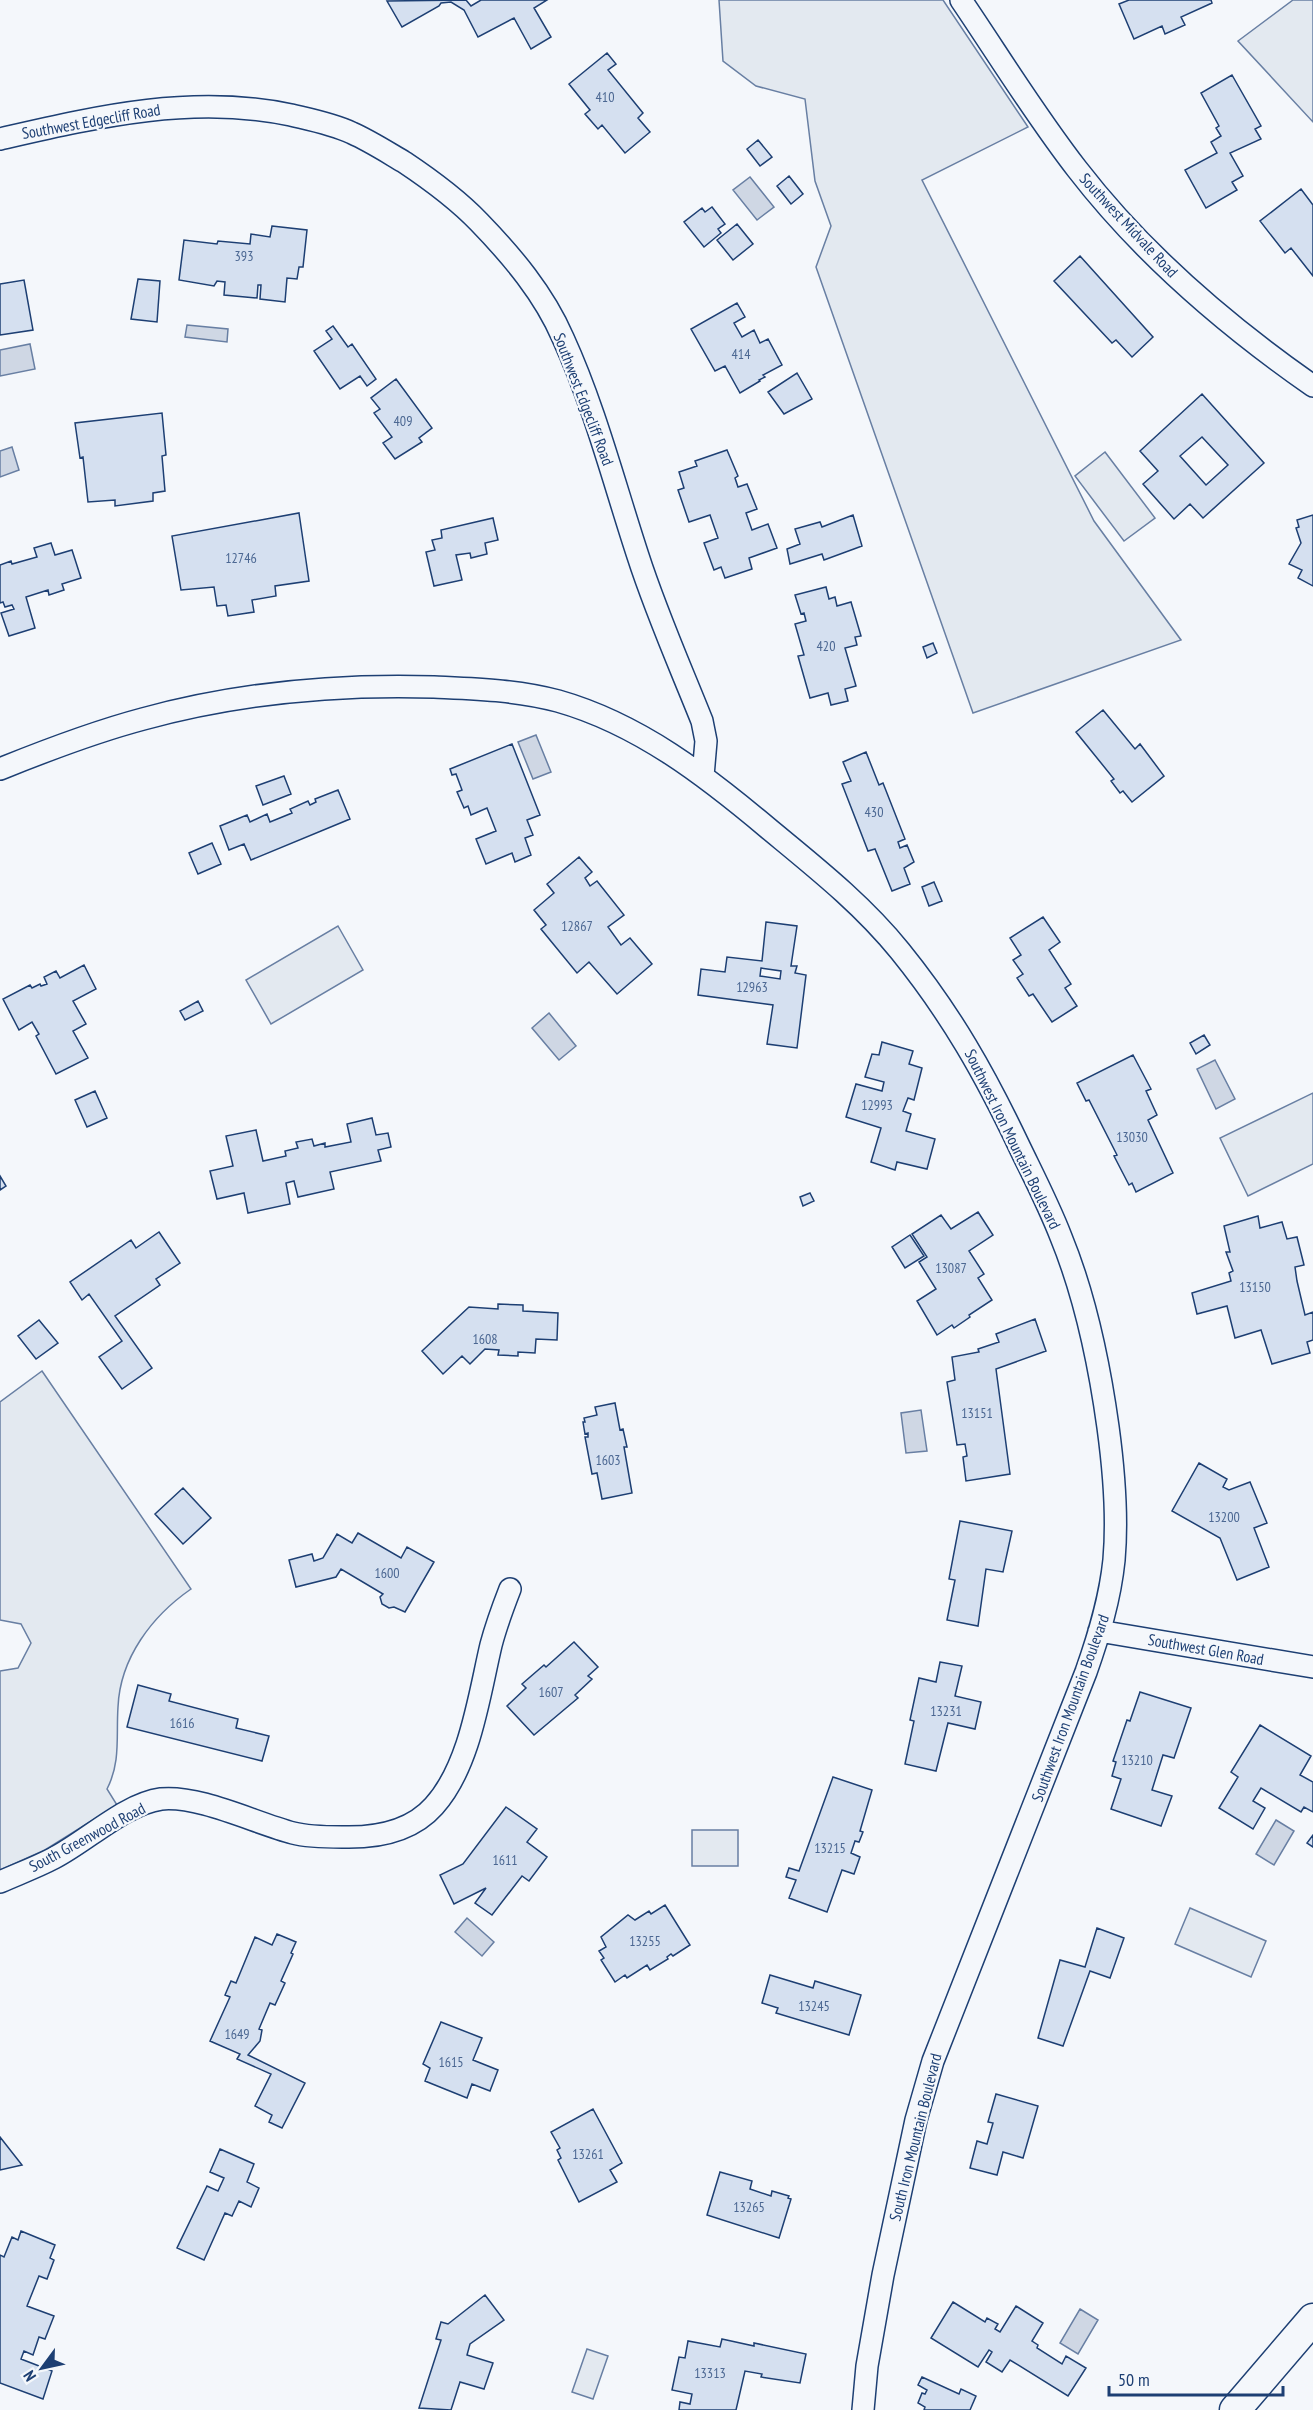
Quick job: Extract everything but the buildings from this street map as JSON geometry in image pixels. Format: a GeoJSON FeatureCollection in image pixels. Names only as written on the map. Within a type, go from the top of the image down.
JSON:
{"type":"FeatureCollection","features":[{"type":"Feature","properties":{"kind":"main road"},"geometry":{"type":"LineString","coordinates":[[1235,2410],[1306,2328]]}},
{"type":"Feature","properties":{"kind":"street","name":"Southwest Midvale Road"},"geometry":{"type":"LineString","coordinates":[[961,0],[1041,119],[1106,204],[1201,298],[1251,340],[1313,386]]}},
{"type":"Feature","properties":{"kind":"street","name":"Southwest Edgecliff Road"},"geometry":{"type":"LineString","coordinates":[[0,139],[74,122],[148,109],[213,106],[269,110],[320,121],[350,132],[417,171],[459,201],[496,240],[532,285],[563,337],[591,407],[651,596],[702,721],[706,741],[703,776]]}},
{"type":"Feature","properties":{"kind":"street","name":"Southwest Iron Mountain Boulevard"},"geometry":{"type":"LineString","coordinates":[[0,769],[98,732],[146,718],[255,696],[365,686],[484,689],[530,694],[604,718],[656,744],[703,776],[851,899],[898,948],[966,1043],[997,1100],[1062,1239],[1086,1311],[1104,1399],[1112,1456],[1115,1496],[1114,1558],[1110,1590],[1086,1672],[1005,1875]]}},
{"type":"Feature","properties":{"kind":"street","name":"South Greenwood Road"},"geometry":{"type":"LineString","coordinates":[[0,1882],[54,1858],[133,1809],[160,1799],[185,1800],[294,1833],[323,1837],[369,1838],[387,1834],[413,1822],[434,1806],[453,1776],[469,1741],[492,1641],[510,1589]]}},
{"type":"Feature","properties":{"kind":"street","name":"Southwest Glen Road"},"geometry":{"type":"LineString","coordinates":[[1099,1631],[1313,1667]]}},
{"type":"Feature","properties":{"kind":"street","name":"South Iron Mountain Boulevard"},"geometry":{"type":"LineString","coordinates":[[863,2410],[867,2366],[883,2275],[925,2087],[941,2037],[1005,1875]]}},
{"type":"Feature","properties":{"kind":"shaded area"},"geometry":{"type":"Polygon","coordinates":[[[719,0],[943,0],[1028,127],[922,180],[1094,521],[1181,640],[973,713],[816,267],[831,226],[815,181],[805,99],[756,86],[723,61],[719,0]]]}},
{"type":"Feature","properties":{"kind":"shaded area"},"geometry":{"type":"Polygon","coordinates":[[[1293,0],[1313,0],[1313,122],[1238,41],[1293,0]]]}},
{"type":"Feature","properties":{"kind":"shaded area"},"geometry":{"type":"Polygon","coordinates":[[[750,177],[774,207],[757,220],[733,190],[750,177]]]}},
{"type":"Feature","properties":{"kind":"shaded area"},"geometry":{"type":"Polygon","coordinates":[[[187,325],[228,329],[227,342],[185,337],[187,325]]]}},
{"type":"Feature","properties":{"kind":"shaded area"},"geometry":{"type":"Polygon","coordinates":[[[30,344],[35,369],[0,376],[0,350],[30,344]]]}},
{"type":"Feature","properties":{"kind":"shaded area"},"geometry":{"type":"Polygon","coordinates":[[[12,447],[19,470],[0,477],[0,451],[12,447]]]}},
{"type":"Feature","properties":{"kind":"shaded area"},"geometry":{"type":"Polygon","coordinates":[[[1105,452],[1155,518],[1124,541],[1075,476],[1105,452]]]}},
{"type":"Feature","properties":{"kind":"shaded area"},"geometry":{"type":"Polygon","coordinates":[[[536,735],[551,772],[533,779],[518,742],[536,735]]]}},
{"type":"Feature","properties":{"kind":"shaded area"},"geometry":{"type":"Polygon","coordinates":[[[338,926],[363,970],[271,1024],[246,980],[338,926]]]}},
{"type":"Feature","properties":{"kind":"shaded area"},"geometry":{"type":"Polygon","coordinates":[[[549,1013],[576,1046],[559,1060],[532,1028],[549,1013]]]}},
{"type":"Feature","properties":{"kind":"shaded area"},"geometry":{"type":"Polygon","coordinates":[[[1215,1060],[1235,1099],[1216,1109],[1197,1069],[1215,1060]]]}},
{"type":"Feature","properties":{"kind":"shaded area"},"geometry":{"type":"Polygon","coordinates":[[[1313,1093],[1313,1164],[1248,1196],[1220,1138],[1313,1093]]]}},
{"type":"Feature","properties":{"kind":"shaded area"},"geometry":{"type":"Polygon","coordinates":[[[42,1371],[191,1589],[151,1625],[132,1655],[125,1672],[118,1707],[116,1759],[107,1789],[117,1805],[45,1850],[0,1870],[0,1671],[18,1668],[31,1643],[21,1624],[0,1620],[0,1402],[42,1371]]]}},
{"type":"Feature","properties":{"kind":"shaded area"},"geometry":{"type":"Polygon","coordinates":[[[921,1410],[927,1451],[906,1453],[901,1413],[921,1410]]]}},
{"type":"Feature","properties":{"kind":"shaded area"},"geometry":{"type":"Polygon","coordinates":[[[1276,1820],[1294,1831],[1274,1865],[1256,1854],[1276,1820]]]}},
{"type":"Feature","properties":{"kind":"shaded area"},"geometry":{"type":"Polygon","coordinates":[[[692,1830],[738,1830],[738,1866],[692,1866],[692,1830]]]}},
{"type":"Feature","properties":{"kind":"shaded area"},"geometry":{"type":"Polygon","coordinates":[[[1190,1908],[1266,1941],[1251,1977],[1175,1944],[1190,1908]]]}},
{"type":"Feature","properties":{"kind":"shaded area"},"geometry":{"type":"Polygon","coordinates":[[[467,1918],[494,1942],[482,1956],[455,1932],[467,1918]]]}},
{"type":"Feature","properties":{"kind":"shaded area"},"geometry":{"type":"Polygon","coordinates":[[[1080,2309],[1098,2320],[1078,2354],[1060,2343],[1080,2309]]]}},
{"type":"Feature","properties":{"kind":"shaded area"},"geometry":{"type":"Polygon","coordinates":[[[587,2349],[608,2356],[593,2399],[572,2392],[587,2349]]]}}]}
